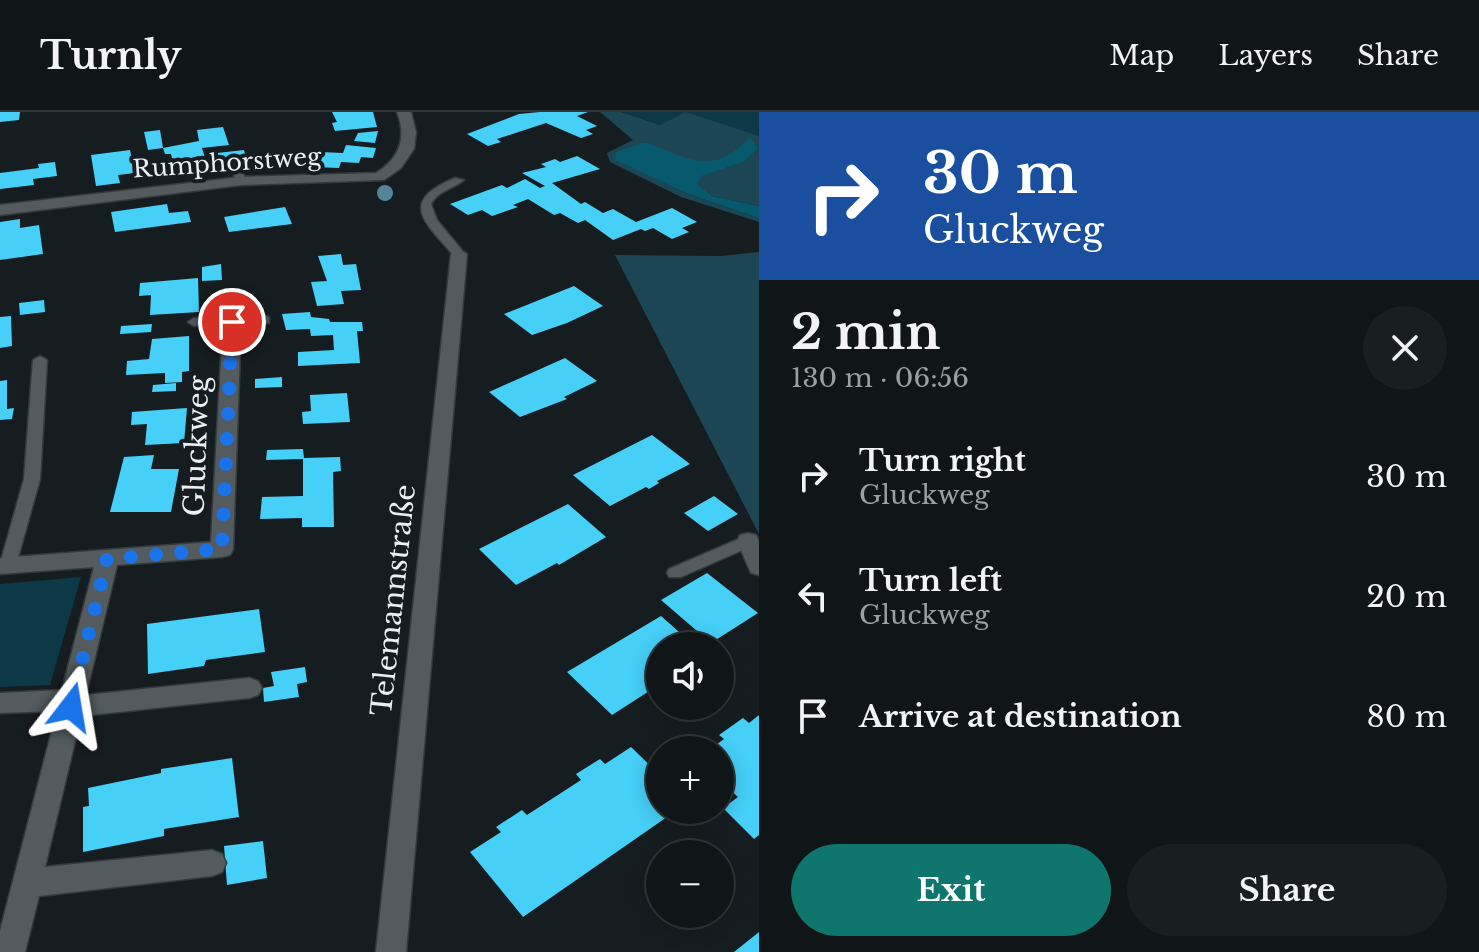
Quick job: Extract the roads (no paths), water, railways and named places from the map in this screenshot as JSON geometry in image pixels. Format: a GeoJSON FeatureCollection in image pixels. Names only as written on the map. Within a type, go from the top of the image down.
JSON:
{"type":"FeatureCollection","features":[{"type":"Feature","properties":{"kind":"street","name":"Rumphorstweg"},"geometry":{"type":"LineString","coordinates":[[0,210],[241,181],[379,177],[393,168],[409,146],[411,134],[404,112]]}},
{"type":"Feature","properties":{"kind":"street","name":"Telemannstraße"},"geometry":{"type":"LineString","coordinates":[[391,952],[459,254]]}},
{"type":"Feature","properties":{"kind":"street","name":"Gluckweg"},"geometry":{"type":"LineString","coordinates":[[4,566],[222,549],[232,322]]}},
{"type":"Feature","properties":{"kind":"street"},"geometry":{"type":"LineString","coordinates":[[748,541],[759,567]]}},
{"type":"Feature","properties":{"kind":"street"},"geometry":{"type":"LineString","coordinates":[[10,952],[107,559]]}},
{"type":"Feature","properties":{"kind":"street"},"geometry":{"type":"LineString","coordinates":[[0,703],[71,704],[249,688]]}},
{"type":"Feature","properties":{"kind":"street"},"geometry":{"type":"LineString","coordinates":[[27,883],[212,863]]}},
{"type":"Feature","properties":{"kind":"lane"},"geometry":{"type":"LineString","coordinates":[[235,164],[241,181]]}},
{"type":"Feature","properties":{"kind":"lane"},"geometry":{"type":"LineString","coordinates":[[459,180],[438,187],[427,196],[424,205],[427,215],[459,254]]}},
{"type":"Feature","properties":{"kind":"lane"},"geometry":{"type":"LineString","coordinates":[[194,322],[264,320]]}},
{"type":"Feature","properties":{"kind":"lane","name":"Gluckweg"},"geometry":{"type":"LineString","coordinates":[[4,566],[32,479],[40,360]]}},
{"type":"Feature","properties":{"kind":"lane"},"geometry":{"type":"LineString","coordinates":[[675,573],[748,541]]}}]}
